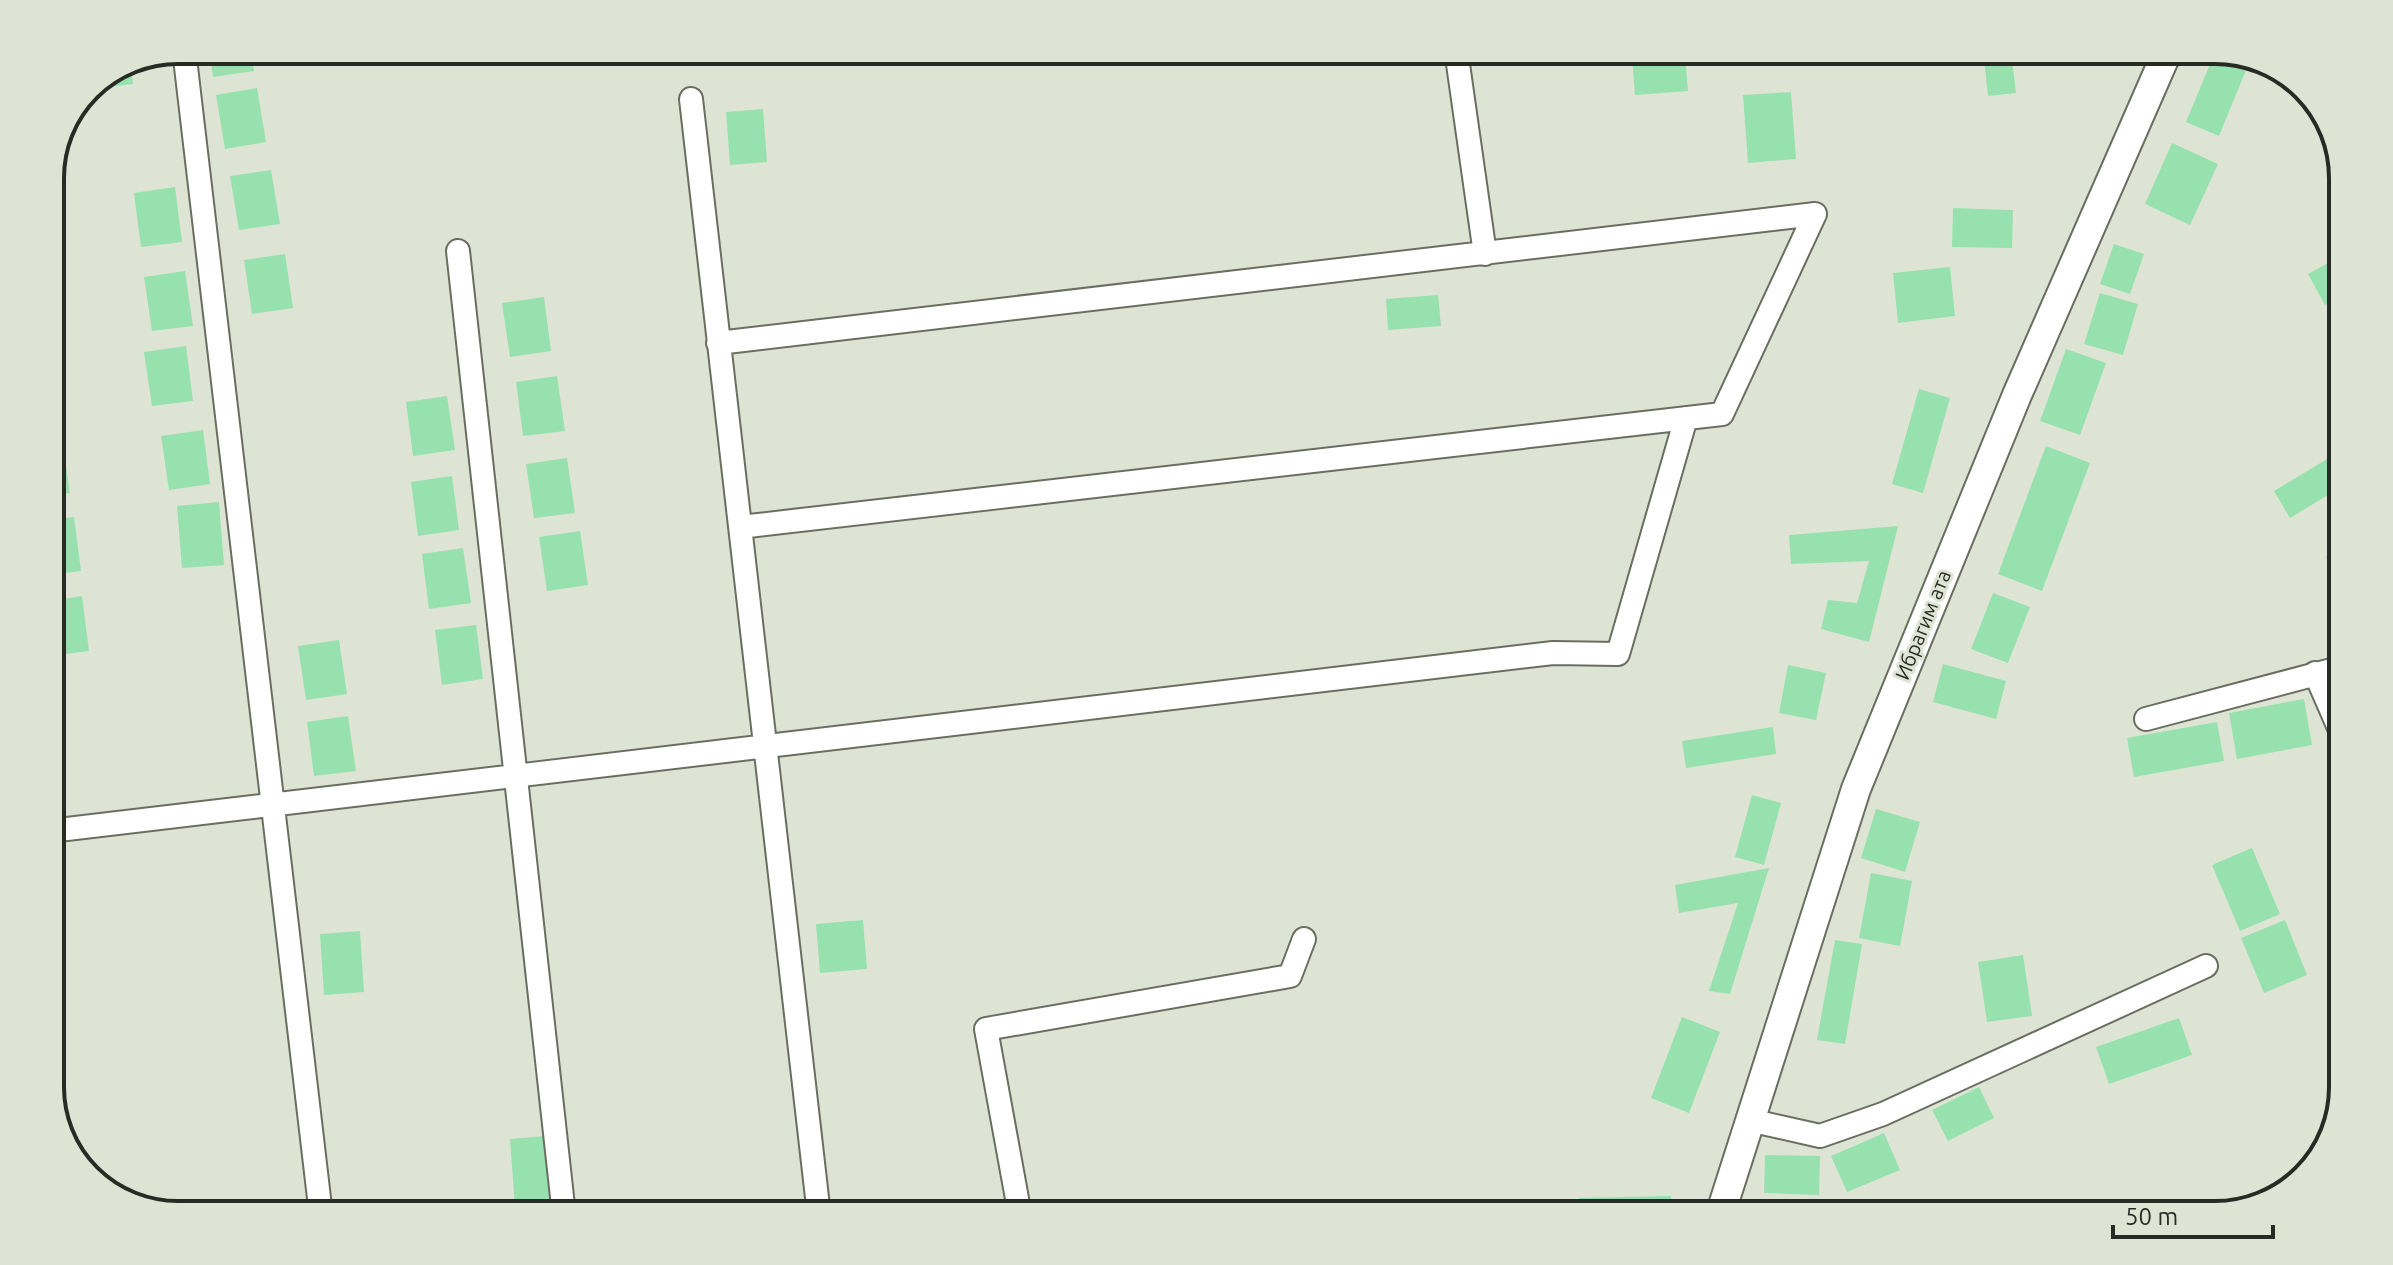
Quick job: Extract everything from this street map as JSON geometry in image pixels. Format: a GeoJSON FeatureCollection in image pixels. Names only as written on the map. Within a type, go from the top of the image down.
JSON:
{"type":"FeatureCollection","features":[{"type":"Feature","properties":{"kind":"street"},"geometry":{"type":"LineString","coordinates":[[186,64],[319,1201]]}},
{"type":"Feature","properties":{"kind":"street"},"geometry":{"type":"LineString","coordinates":[[1458,64],[1485,254]]}},
{"type":"Feature","properties":{"kind":"street","name":"Ибрагим ата"},"geometry":{"type":"LineString","coordinates":[[1724,1201],[1856,789],[2017,395],[2162,64]]}},
{"type":"Feature","properties":{"kind":"street"},"geometry":{"type":"LineString","coordinates":[[691,99],[817,1201]]}},
{"type":"Feature","properties":{"kind":"street"},"geometry":{"type":"LineString","coordinates":[[718,343],[1815,214],[1722,414],[740,527]]}},
{"type":"Feature","properties":{"kind":"street"},"geometry":{"type":"LineString","coordinates":[[458,251],[563,1201]]}},
{"type":"Feature","properties":{"kind":"street"},"geometry":{"type":"LineString","coordinates":[[64,829],[1553,653],[1618,654],[1686,418]]}},
{"type":"Feature","properties":{"kind":"street"},"geometry":{"type":"LineString","coordinates":[[2146,719],[2329,670]]}},
{"type":"Feature","properties":{"kind":"street"},"geometry":{"type":"LineString","coordinates":[[2315,673],[2329,705]]}},
{"type":"Feature","properties":{"kind":"street"},"geometry":{"type":"LineString","coordinates":[[1017,1201],[986,1029],[1290,976],[1304,939]]}},
{"type":"Feature","properties":{"kind":"street"},"geometry":{"type":"LineString","coordinates":[[1749,1120],[1820,1136],[1883,1114],[2206,966]]}},
{"type":"Feature","properties":{"kind":"building"},"geometry":{"type":"Polygon","coordinates":[[[211,64],[253,64],[254,71],[213,77],[211,64]]]}},
{"type":"Feature","properties":{"kind":"building"},"geometry":{"type":"Polygon","coordinates":[[[1632,64],[1686,64],[1688,91],[1635,95],[1632,64]]]}},
{"type":"Feature","properties":{"kind":"building"},"geometry":{"type":"Polygon","coordinates":[[[1985,64],[2013,64],[2016,93],[1988,96],[1985,64]]]}},
{"type":"Feature","properties":{"kind":"building"},"geometry":{"type":"Polygon","coordinates":[[[2210,64],[2247,69],[2219,136],[2186,122],[2210,64]]]}},
{"type":"Feature","properties":{"kind":"building"},"geometry":{"type":"Polygon","coordinates":[[[132,74],[133,84],[110,87],[132,74]]]}},
{"type":"Feature","properties":{"kind":"building"},"geometry":{"type":"Polygon","coordinates":[[[257,88],[266,142],[225,149],[216,95],[257,88]]]}},
{"type":"Feature","properties":{"kind":"building"},"geometry":{"type":"Polygon","coordinates":[[[1791,92],[1796,159],[1748,163],[1743,95],[1791,92]]]}},
{"type":"Feature","properties":{"kind":"building"},"geometry":{"type":"Polygon","coordinates":[[[763,109],[767,162],[730,165],[726,112],[763,109]]]}},
{"type":"Feature","properties":{"kind":"building"},"geometry":{"type":"Polygon","coordinates":[[[2172,143],[2218,164],[2190,225],[2145,204],[2172,143]]]}},
{"type":"Feature","properties":{"kind":"building"},"geometry":{"type":"Polygon","coordinates":[[[271,170],[280,224],[239,230],[230,176],[271,170]]]}},
{"type":"Feature","properties":{"kind":"building"},"geometry":{"type":"Polygon","coordinates":[[[175,187],[182,242],[141,247],[134,193],[175,187]]]}},
{"type":"Feature","properties":{"kind":"building"},"geometry":{"type":"Polygon","coordinates":[[[1953,208],[2013,210],[2012,248],[1952,247],[1953,208]]]}},
{"type":"Feature","properties":{"kind":"building"},"geometry":{"type":"Polygon","coordinates":[[[2114,244],[2144,254],[2130,294],[2100,284],[2114,244]]]}},
{"type":"Feature","properties":{"kind":"building"},"geometry":{"type":"Polygon","coordinates":[[[285,254],[293,308],[252,314],[244,260],[285,254]]]}},
{"type":"Feature","properties":{"kind":"building"},"geometry":{"type":"Polygon","coordinates":[[[2329,263],[2329,303],[2325,305],[2308,274],[2329,263]]]}},
{"type":"Feature","properties":{"kind":"building"},"geometry":{"type":"Polygon","coordinates":[[[1950,267],[1955,316],[1898,323],[1893,273],[1950,267]]]}},
{"type":"Feature","properties":{"kind":"building"},"geometry":{"type":"Polygon","coordinates":[[[185,271],[193,326],[152,331],[144,277],[185,271]]]}},
{"type":"Feature","properties":{"kind":"building"},"geometry":{"type":"Polygon","coordinates":[[[2100,293],[2138,304],[2123,355],[2084,344],[2100,293]]]}},
{"type":"Feature","properties":{"kind":"building"},"geometry":{"type":"Polygon","coordinates":[[[1438,295],[1441,326],[1388,330],[1386,299],[1438,295]]]}},
{"type":"Feature","properties":{"kind":"building"},"geometry":{"type":"Polygon","coordinates":[[[544,297],[551,351],[510,357],[502,303],[544,297]]]}},
{"type":"Feature","properties":{"kind":"building"},"geometry":{"type":"Polygon","coordinates":[[[186,346],[193,401],[152,406],[144,352],[186,346]]]}},
{"type":"Feature","properties":{"kind":"building"},"geometry":{"type":"Polygon","coordinates":[[[2066,349],[2106,363],[2080,435],[2040,421],[2066,349]]]}},
{"type":"Feature","properties":{"kind":"building"},"geometry":{"type":"Polygon","coordinates":[[[557,376],[565,431],[523,436],[516,382],[557,376]]]}},
{"type":"Feature","properties":{"kind":"building"},"geometry":{"type":"Polygon","coordinates":[[[1919,389],[1950,398],[1923,493],[1892,484],[1919,389]]]}},
{"type":"Feature","properties":{"kind":"building"},"geometry":{"type":"Polygon","coordinates":[[[447,396],[455,450],[413,456],[406,402],[447,396]]]}},
{"type":"Feature","properties":{"kind":"building"},"geometry":{"type":"Polygon","coordinates":[[[203,430],[210,484],[169,490],[161,436],[203,430]]]}},
{"type":"Feature","properties":{"kind":"building"},"geometry":{"type":"Polygon","coordinates":[[[2046,446],[2090,463],[2042,591],[1998,574],[2046,446]]]}},
{"type":"Feature","properties":{"kind":"building"},"geometry":{"type":"Polygon","coordinates":[[[64,452],[70,493],[64,494],[64,452]]]}},
{"type":"Feature","properties":{"kind":"building"},"geometry":{"type":"Polygon","coordinates":[[[567,458],[575,513],[534,518],[526,464],[567,458]]]}},
{"type":"Feature","properties":{"kind":"building"},"geometry":{"type":"Polygon","coordinates":[[[2327,459],[2329,462],[2329,494],[2290,518],[2274,491],[2327,459]]]}},
{"type":"Feature","properties":{"kind":"building"},"geometry":{"type":"Polygon","coordinates":[[[452,476],[459,530],[418,536],[411,482],[452,476]]]}},
{"type":"Feature","properties":{"kind":"building"},"geometry":{"type":"Polygon","coordinates":[[[219,502],[224,565],[182,568],[177,506],[219,502]]]}},
{"type":"Feature","properties":{"kind":"building"},"geometry":{"type":"Polygon","coordinates":[[[74,517],[81,571],[64,573],[64,518],[74,517]]]}},
{"type":"Feature","properties":{"kind":"building"},"geometry":{"type":"Polygon","coordinates":[[[1898,526],[1869,642],[1821,629],[1828,600],[1857,603],[1869,561],[1791,564],[1789,535],[1898,526]]]}},
{"type":"Feature","properties":{"kind":"building"},"geometry":{"type":"Polygon","coordinates":[[[580,531],[588,585],[547,591],[539,537],[580,531]]]}},
{"type":"Feature","properties":{"kind":"building"},"geometry":{"type":"Polygon","coordinates":[[[463,548],[471,603],[429,609],[422,554],[463,548]]]}},
{"type":"Feature","properties":{"kind":"building"},"geometry":{"type":"Polygon","coordinates":[[[1993,593],[2030,607],[2008,663],[1971,649],[1993,593]]]}},
{"type":"Feature","properties":{"kind":"building"},"geometry":{"type":"Polygon","coordinates":[[[82,596],[89,651],[64,654],[64,599],[82,596]]]}},
{"type":"Feature","properties":{"kind":"building"},"geometry":{"type":"Polygon","coordinates":[[[476,625],[483,679],[442,685],[435,630],[476,625]]]}},
{"type":"Feature","properties":{"kind":"building"},"geometry":{"type":"Polygon","coordinates":[[[339,640],[347,694],[306,700],[298,646],[339,640]]]}},
{"type":"Feature","properties":{"kind":"building"},"geometry":{"type":"Polygon","coordinates":[[[1943,664],[2006,681],[1996,719],[1933,702],[1943,664]]]}},
{"type":"Feature","properties":{"kind":"building"},"geometry":{"type":"Polygon","coordinates":[[[1788,665],[1826,673],[1816,720],[1779,713],[1788,665]]]}},
{"type":"Feature","properties":{"kind":"building"},"geometry":{"type":"Polygon","coordinates":[[[2304,699],[2312,745],[2237,759],[2229,713],[2304,699]]]}},
{"type":"Feature","properties":{"kind":"building"},"geometry":{"type":"Polygon","coordinates":[[[348,716],[356,771],[314,776],[307,722],[348,716]]]}},
{"type":"Feature","properties":{"kind":"building"},"geometry":{"type":"Polygon","coordinates":[[[2217,722],[2224,761],[2134,777],[2127,738],[2217,722]]]}},
{"type":"Feature","properties":{"kind":"building"},"geometry":{"type":"Polygon","coordinates":[[[1773,727],[1776,754],[1686,768],[1682,741],[1773,727]]]}},
{"type":"Feature","properties":{"kind":"building"},"geometry":{"type":"Polygon","coordinates":[[[1752,795],[1781,803],[1764,865],[1735,857],[1752,795]]]}},
{"type":"Feature","properties":{"kind":"building"},"geometry":{"type":"Polygon","coordinates":[[[1876,809],[1920,822],[1905,872],[1861,858],[1876,809]]]}},
{"type":"Feature","properties":{"kind":"building"},"geometry":{"type":"Polygon","coordinates":[[[2252,848],[2280,914],[2240,931],[2212,865],[2252,848]]]}},
{"type":"Feature","properties":{"kind":"building"},"geometry":{"type":"Polygon","coordinates":[[[1769,868],[1730,994],[1709,991],[1738,903],[1679,913],[1675,885],[1769,868]]]}},
{"type":"Feature","properties":{"kind":"building"},"geometry":{"type":"Polygon","coordinates":[[[1871,873],[1912,881],[1900,946],[1859,938],[1871,873]]]}},
{"type":"Feature","properties":{"kind":"building"},"geometry":{"type":"Polygon","coordinates":[[[863,920],[867,969],[820,973],[816,924],[863,920]]]}},
{"type":"Feature","properties":{"kind":"building"},"geometry":{"type":"Polygon","coordinates":[[[2285,920],[2307,975],[2264,993],[2241,938],[2285,920]]]}},
{"type":"Feature","properties":{"kind":"building"},"geometry":{"type":"Polygon","coordinates":[[[360,931],[364,992],[324,995],[320,934],[360,931]]]}},
{"type":"Feature","properties":{"kind":"building"},"geometry":{"type":"Polygon","coordinates":[[[1835,940],[1862,944],[1845,1044],[1817,1040],[1835,940]]]}},
{"type":"Feature","properties":{"kind":"building"},"geometry":{"type":"Polygon","coordinates":[[[2023,955],[2032,1016],[1987,1022],[1978,962],[2023,955]]]}},
{"type":"Feature","properties":{"kind":"building"},"geometry":{"type":"Polygon","coordinates":[[[1682,1017],[1720,1032],[1689,1113],[1651,1098],[1682,1017]]]}},
{"type":"Feature","properties":{"kind":"building"},"geometry":{"type":"Polygon","coordinates":[[[2179,1018],[2192,1055],[2109,1084],[2096,1047],[2179,1018]]]}},
{"type":"Feature","properties":{"kind":"building"},"geometry":{"type":"Polygon","coordinates":[[[1979,1087],[1994,1118],[1948,1141],[1932,1110],[1979,1087]]]}},
{"type":"Feature","properties":{"kind":"building"},"geometry":{"type":"Polygon","coordinates":[[[1884,1133],[1900,1170],[1847,1192],[1831,1156],[1884,1133]]]}},
{"type":"Feature","properties":{"kind":"building"},"geometry":{"type":"Polygon","coordinates":[[[545,1136],[550,1201],[515,1201],[510,1139],[545,1136]]]}},
{"type":"Feature","properties":{"kind":"building"},"geometry":{"type":"Polygon","coordinates":[[[1765,1155],[1820,1156],[1819,1195],[1764,1193],[1765,1155]]]}},
{"type":"Feature","properties":{"kind":"building"},"geometry":{"type":"Polygon","coordinates":[[[1671,1196],[1671,1201],[1579,1201],[1579,1198],[1671,1196]]]}}]}
